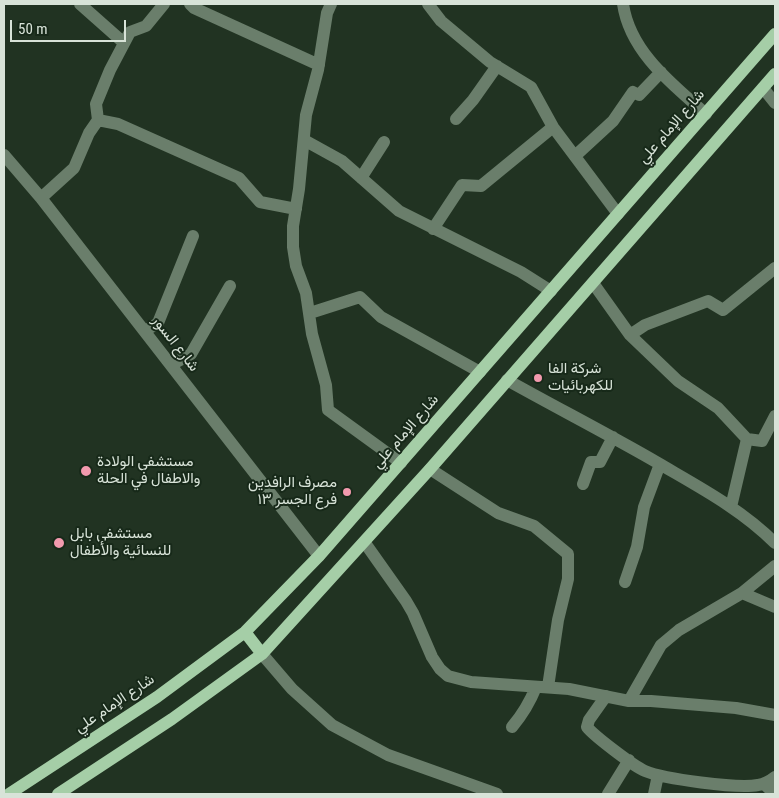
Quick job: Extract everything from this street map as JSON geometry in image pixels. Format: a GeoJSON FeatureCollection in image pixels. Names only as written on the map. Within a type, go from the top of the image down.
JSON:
{"type":"FeatureCollection","features":[{"type":"Feature","properties":{"kind":"main road","name":"شارع الإمام علي"},"geometry":{"type":"LineString","coordinates":[[9,794],[157,697],[245,632],[319,556],[775,34]]}},
{"type":"Feature","properties":{"kind":"main road"},"geometry":{"type":"LineString","coordinates":[[58,794],[172,718],[262,654],[365,543],[775,74]]}},
{"type":"Feature","properties":{"kind":"main road"},"geometry":{"type":"LineString","coordinates":[[245,632],[262,654]]}},
{"type":"Feature","properties":{"kind":"street"},"geometry":{"type":"LineString","coordinates":[[80,4],[124,43]]}},
{"type":"Feature","properties":{"kind":"street"},"geometry":{"type":"LineString","coordinates":[[41,198],[74,168],[89,132],[98,120],[96,104],[110,70],[130,32],[146,26],[164,4]]}},
{"type":"Feature","properties":{"kind":"street"},"geometry":{"type":"LineString","coordinates":[[190,4],[194,8],[319,65]]}},
{"type":"Feature","properties":{"kind":"street"},"geometry":{"type":"LineString","coordinates":[[331,4],[327,12],[319,65],[306,115],[293,226],[293,247],[296,266],[306,293],[312,334],[326,385],[328,410],[401,463]]}},
{"type":"Feature","properties":{"kind":"street"},"geometry":{"type":"LineString","coordinates":[[428,4],[441,20],[497,66],[531,87],[554,127],[618,214]]}},
{"type":"Feature","properties":{"kind":"street"},"geometry":{"type":"LineString","coordinates":[[623,4],[640,48],[661,72],[706,114]]}},
{"type":"Feature","properties":{"kind":"street"},"geometry":{"type":"LineString","coordinates":[[456,119],[473,100],[497,66]]}},
{"type":"Feature","properties":{"kind":"street"},"geometry":{"type":"LineString","coordinates":[[575,156],[613,121],[633,92],[639,95],[661,72]]}},
{"type":"Feature","properties":{"kind":"street"},"geometry":{"type":"LineString","coordinates":[[763,88],[775,104]]}},
{"type":"Feature","properties":{"kind":"street"},"geometry":{"type":"LineString","coordinates":[[98,120],[118,124],[239,178],[260,202],[296,209]]}},
{"type":"Feature","properties":{"kind":"street"},"geometry":{"type":"LineString","coordinates":[[433,229],[462,185],[481,186],[554,127]]}},
{"type":"Feature","properties":{"kind":"street"},"geometry":{"type":"LineString","coordinates":[[304,140],[342,161],[399,211],[521,272],[551,291]]}},
{"type":"Feature","properties":{"kind":"street"},"geometry":{"type":"LineString","coordinates":[[361,178],[384,142]]}},
{"type":"Feature","properties":{"kind":"street","name":"شارع السور"},"geometry":{"type":"LineString","coordinates":[[4,155],[41,198],[319,556]]}},
{"type":"Feature","properties":{"kind":"street"},"geometry":{"type":"LineString","coordinates":[[145,331],[158,323],[193,236]]}},
{"type":"Feature","properties":{"kind":"street"},"geometry":{"type":"LineString","coordinates":[[630,335],[644,325],[708,301],[723,310],[775,268]]}},
{"type":"Feature","properties":{"kind":"street"},"geometry":{"type":"LineString","coordinates":[[593,284],[630,335],[678,381],[718,408],[747,439],[762,441],[775,416]]}},
{"type":"Feature","properties":{"kind":"street"},"geometry":{"type":"LineString","coordinates":[[171,365],[191,354],[230,286]]}},
{"type":"Feature","properties":{"kind":"street"},"geometry":{"type":"LineString","coordinates":[[310,313],[360,297],[380,317],[480,372]]}},
{"type":"Feature","properties":{"kind":"street"},"geometry":{"type":"LineString","coordinates":[[507,380],[687,479],[731,506],[761,528],[775,543]]}},
{"type":"Feature","properties":{"kind":"street"},"geometry":{"type":"LineString","coordinates":[[582,484],[591,462],[600,462],[613,437]]}},
{"type":"Feature","properties":{"kind":"street"},"geometry":{"type":"LineString","coordinates":[[731,506],[747,439]]}},
{"type":"Feature","properties":{"kind":"street"},"geometry":{"type":"LineString","coordinates":[[626,582],[637,547],[644,507],[660,464]]}},
{"type":"Feature","properties":{"kind":"street"},"geometry":{"type":"LineString","coordinates":[[430,469],[498,513],[534,526],[568,554],[568,579],[542,687],[523,715],[512,727]]}},
{"type":"Feature","properties":{"kind":"street"},"geometry":{"type":"LineString","coordinates":[[365,543],[406,601],[432,657],[440,669],[448,676],[471,682],[569,689],[629,701],[736,708],[775,715]]}},
{"type":"Feature","properties":{"kind":"street"},"geometry":{"type":"LineString","coordinates":[[629,701],[661,646],[679,630],[742,593],[775,566]]}},
{"type":"Feature","properties":{"kind":"street"},"geometry":{"type":"LineString","coordinates":[[742,593],[775,607]]}},
{"type":"Feature","properties":{"kind":"street"},"geometry":{"type":"LineString","coordinates":[[262,654],[292,689],[332,725],[388,755],[497,794]]}},
{"type":"Feature","properties":{"kind":"street"},"geometry":{"type":"LineString","coordinates":[[606,696],[588,720],[587,728],[644,771],[698,782],[740,786],[764,784],[775,777]]}},
{"type":"Feature","properties":{"kind":"street"},"geometry":{"type":"LineString","coordinates":[[608,794],[628,760]]}},
{"type":"Feature","properties":{"kind":"street"},"geometry":{"type":"LineString","coordinates":[[654,794],[658,775]]}},
{"type":"Feature","properties":{"kind":"street"},"geometry":{"type":"LineString","coordinates":[[764,784],[775,794]]}},
{"type":"Feature","properties":{"kind":"place","name":"شركة الفا للكهربائيات"},"geometry":{"type":"Point","coordinates":[538,378]}},
{"type":"Feature","properties":{"kind":"place","name":"مستشفى الولادة والاطفال في الحلة"},"geometry":{"type":"Point","coordinates":[86,471]}},
{"type":"Feature","properties":{"kind":"place","name":"مصرف الرافدين فرع الجسر ١٣"},"geometry":{"type":"Point","coordinates":[347,492]}},
{"type":"Feature","properties":{"kind":"place","name":"مستشفى بابل للنسائية والأطفال"},"geometry":{"type":"Point","coordinates":[59,543]}}]}
